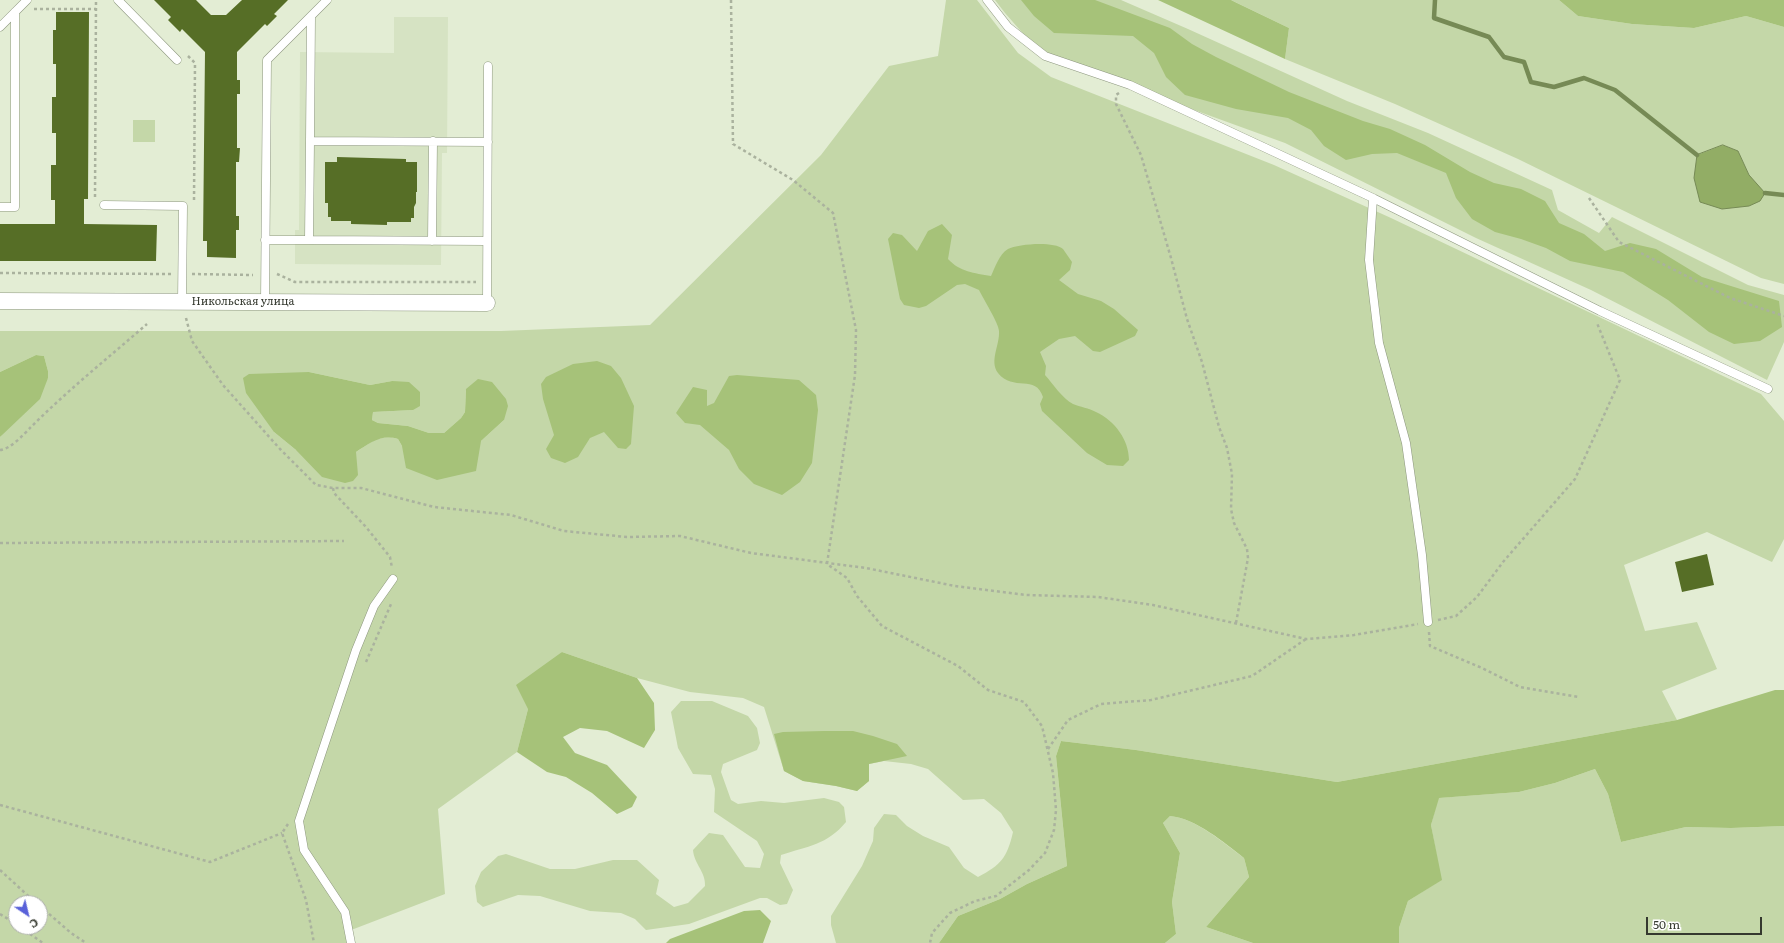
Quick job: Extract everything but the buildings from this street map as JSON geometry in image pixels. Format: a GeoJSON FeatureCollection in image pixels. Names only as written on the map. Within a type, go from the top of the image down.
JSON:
{"type":"FeatureCollection","features":[{"type":"Feature","properties":{"kind":"street","name":"Никольская улица"},"geometry":{"type":"LineString","coordinates":[[0,301],[487,303]]}},
{"type":"Feature","properties":{"kind":"lane"},"geometry":{"type":"LineString","coordinates":[[0,27],[27,0]]}},
{"type":"Feature","properties":{"kind":"lane"},"geometry":{"type":"LineString","coordinates":[[118,0],[177,60]]}},
{"type":"Feature","properties":{"kind":"lane"},"geometry":{"type":"LineString","coordinates":[[265,302],[267,60],[327,0]]}},
{"type":"Feature","properties":{"kind":"lane"},"geometry":{"type":"LineString","coordinates":[[987,0],[1008,27],[1045,56],[1130,85],[1373,198],[1600,311],[1768,389]]}},
{"type":"Feature","properties":{"kind":"lane"},"geometry":{"type":"LineString","coordinates":[[0,207],[15,207],[17,10]]}},
{"type":"Feature","properties":{"kind":"lane"},"geometry":{"type":"LineString","coordinates":[[309,240],[311,17]]}},
{"type":"Feature","properties":{"kind":"lane"},"geometry":{"type":"LineString","coordinates":[[487,303],[488,66]]}},
{"type":"Feature","properties":{"kind":"lane"},"geometry":{"type":"LineString","coordinates":[[310,141],[488,142]]}},
{"type":"Feature","properties":{"kind":"lane"},"geometry":{"type":"LineString","coordinates":[[432,241],[433,141]]}},
{"type":"Feature","properties":{"kind":"lane"},"geometry":{"type":"LineString","coordinates":[[1373,198],[1369,260],[1379,343],[1406,443],[1422,555],[1428,622]]}},
{"type":"Feature","properties":{"kind":"lane"},"geometry":{"type":"LineString","coordinates":[[104,205],[183,206],[182,302]]}},
{"type":"Feature","properties":{"kind":"lane"},"geometry":{"type":"LineString","coordinates":[[266,240],[487,241]]}},
{"type":"Feature","properties":{"kind":"lane"},"geometry":{"type":"LineString","coordinates":[[351,943],[345,912],[304,850],[299,821],[358,644],[374,606],[393,579]]}},
{"type":"Feature","properties":{"kind":"path"},"geometry":{"type":"LineString","coordinates":[[96,0],[95,205],[104,205]]}},
{"type":"Feature","properties":{"kind":"path"},"geometry":{"type":"LineString","coordinates":[[731,0],[733,144],[793,180],[833,213],[856,330],[855,375],[827,564]]}},
{"type":"Feature","properties":{"kind":"path"},"geometry":{"type":"LineString","coordinates":[[17,10],[96,9]]}},
{"type":"Feature","properties":{"kind":"path"},"geometry":{"type":"LineString","coordinates":[[194,204],[195,63]]}},
{"type":"Feature","properties":{"kind":"path"},"geometry":{"type":"LineString","coordinates":[[1130,85],[1116,95],[1116,104],[1141,155],[1187,319],[1202,362],[1219,427],[1227,448],[1232,474],[1231,509],[1234,523],[1247,550],[1248,558],[1236,624]]}},
{"type":"Feature","properties":{"kind":"path"},"geometry":{"type":"LineString","coordinates":[[1589,198],[1619,242],[1730,298],[1784,316]]}},
{"type":"Feature","properties":{"kind":"path"},"geometry":{"type":"LineString","coordinates":[[194,266],[194,274]]}},
{"type":"Feature","properties":{"kind":"path"},"geometry":{"type":"LineString","coordinates":[[0,273],[194,274],[265,272],[295,282],[487,282]]}},
{"type":"Feature","properties":{"kind":"path"},"geometry":{"type":"LineString","coordinates":[[182,302],[192,341],[223,385],[280,449],[316,485],[332,488],[360,488],[434,507],[510,515],[564,531],[628,538],[680,536],[751,553],[866,568],[955,586],[1026,595],[1098,597],[1145,604],[1306,639],[1354,635],[1456,616],[1477,597],[1503,562],[1575,479],[1620,380],[1595,317],[1600,311]]}},
{"type":"Feature","properties":{"kind":"path"},"geometry":{"type":"LineString","coordinates":[[0,450],[5,450],[21,437],[59,400],[147,324]]}},
{"type":"Feature","properties":{"kind":"path"},"geometry":{"type":"LineString","coordinates":[[0,543],[344,541]]}},
{"type":"Feature","properties":{"kind":"path"},"geometry":{"type":"LineString","coordinates":[[827,564],[847,578],[857,596],[882,626],[958,666],[988,690],[1024,702],[1042,726],[1053,773],[1056,810],[1054,830],[1045,853],[1030,870],[996,896],[975,901],[950,913],[932,933],[930,943]]}},
{"type":"Feature","properties":{"kind":"path"},"geometry":{"type":"LineString","coordinates":[[1428,622],[1430,646],[1482,668],[1520,687],[1579,696]]}},
{"type":"Feature","properties":{"kind":"path"},"geometry":{"type":"LineString","coordinates":[[1048,749],[1068,720],[1101,704],[1151,700],[1252,676],[1306,639]]}},
{"type":"Feature","properties":{"kind":"path"},"geometry":{"type":"LineString","coordinates":[[0,804],[210,862],[282,833]]}},
{"type":"Feature","properties":{"kind":"path"},"geometry":{"type":"LineString","coordinates":[[0,870],[27,895]]}},
{"type":"Feature","properties":{"kind":"path"},"geometry":{"type":"LineString","coordinates":[[48,913],[71,933],[86,943]]}},
{"type":"Feature","properties":{"kind":"path"},"geometry":{"type":"LineString","coordinates":[[32,935],[43,943]]}},
{"type":"Feature","properties":{"kind":"shaded area"},"geometry":{"type":"Polygon","coordinates":[[[946,0],[977,0],[1018,53],[1051,77],[1274,165],[1391,218],[1761,394],[1784,421],[1784,539],[1772,562],[1707,532],[1624,565],[1645,631],[1697,622],[1717,669],[1662,691],[1677,720],[1337,782],[1136,750],[1061,741],[1056,756],[1067,866],[1027,884],[1000,899],[958,916],[939,943],[836,943],[831,925],[831,916],[862,866],[873,841],[874,828],[884,814],[896,815],[907,826],[923,836],[949,847],[964,868],[978,877],[992,869],[1002,860],[1011,841],[1013,832],[1001,813],[984,799],[963,800],[928,769],[911,764],[884,761],[869,764],[869,781],[857,791],[803,781],[784,771],[764,707],[743,698],[690,692],[637,678],[562,652],[528,709],[517,752],[438,809],[445,894],[346,932],[352,943],[0,943],[0,437],[48,378],[48,371],[44,356],[36,355],[0,372],[0,331],[501,331],[650,325],[821,155],[889,66],[938,56],[946,0]],[[309,372],[274,432],[296,450],[356,452],[376,439],[391,437],[398,439],[402,446],[481,441],[504,420],[466,389],[465,412],[461,418],[444,433],[429,433],[408,426],[378,423],[372,420],[373,412],[413,410],[392,381],[370,385],[309,372]]]}},
{"type":"Feature","properties":{"kind":"shaded area"},"geometry":{"type":"Polygon","coordinates":[[[995,0],[1121,0],[1347,101],[1428,133],[1552,190],[1558,210],[1599,233],[1612,217],[1748,285],[1784,295],[1784,342],[1767,380],[1591,290],[1476,238],[1285,143],[1087,71],[1034,46],[995,0]]]}},
{"type":"Feature","properties":{"kind":"shaded area"},"geometry":{"type":"Polygon","coordinates":[[[1021,0],[1095,0],[1170,28],[1192,44],[1216,57],[1289,92],[1363,121],[1390,129],[1425,145],[1470,172],[1494,183],[1521,189],[1545,201],[1559,223],[1584,234],[1605,251],[1630,243],[1656,249],[1702,277],[1779,301],[1782,327],[1760,341],[1734,344],[1709,332],[1668,300],[1623,272],[1570,261],[1546,248],[1495,232],[1472,219],[1456,198],[1446,173],[1397,153],[1372,154],[1346,160],[1324,146],[1311,130],[1288,118],[1236,109],[1185,95],[1166,77],[1154,53],[1133,36],[1054,33],[1034,16],[1021,0]]]}},
{"type":"Feature","properties":{"kind":"shaded area"},"geometry":{"type":"Polygon","coordinates":[[[1158,0],[1231,0],[1289,28],[1285,59],[1158,0]]]}},
{"type":"Feature","properties":{"kind":"shaded area"},"geometry":{"type":"Polygon","coordinates":[[[1231,0],[1559,0],[1578,16],[1632,24],[1694,28],[1746,16],[1784,27],[1784,284],[1761,278],[1518,159],[1395,104],[1285,59],[1289,28],[1231,0]],[[1724,145],[1697,155],[1749,175],[1738,151],[1724,145]]]}},
{"type":"Feature","properties":{"kind":"shaded area"},"geometry":{"type":"Polygon","coordinates":[[[1559,0],[1784,0],[1784,27],[1746,16],[1694,28],[1632,24],[1578,16],[1559,0]]]}},
{"type":"Feature","properties":{"kind":"shaded area"},"geometry":{"type":"Polygon","coordinates":[[[394,17],[448,17],[447,153],[442,153],[441,265],[295,264],[295,230],[299,230],[300,52],[394,53],[394,17]]]}},
{"type":"Feature","properties":{"kind":"shaded area"},"geometry":{"type":"Polygon","coordinates":[[[133,120],[155,120],[155,142],[133,142],[133,120]]]}},
{"type":"Feature","properties":{"kind":"shaded area"},"geometry":{"type":"Polygon","coordinates":[[[1723,145],[1738,151],[1749,175],[1765,193],[1760,201],[1749,206],[1722,209],[1700,202],[1694,178],[1697,155],[1723,145]]]}},
{"type":"Feature","properties":{"kind":"shaded area"},"geometry":{"type":"Polygon","coordinates":[[[942,224],[952,235],[948,259],[957,267],[979,274],[991,276],[1002,254],[1013,247],[1036,244],[1058,246],[1063,249],[1072,262],[1070,270],[1059,280],[1078,294],[1101,301],[1114,309],[1138,330],[1135,336],[1100,352],[1093,351],[1075,336],[1059,339],[1040,352],[1046,366],[1045,375],[1061,395],[1073,404],[1090,409],[1103,416],[1120,432],[1127,445],[1129,460],[1123,466],[1107,465],[1087,453],[1042,411],[1040,404],[1043,397],[1040,390],[1035,386],[1010,382],[998,373],[994,363],[999,331],[994,317],[979,290],[965,284],[957,285],[926,306],[919,308],[904,305],[900,299],[888,239],[893,233],[902,235],[917,251],[928,231],[942,224]]]}},
{"type":"Feature","properties":{"kind":"shaded area"},"geometry":{"type":"Polygon","coordinates":[[[36,355],[44,356],[48,371],[48,378],[40,399],[0,437],[0,372],[36,355]]]}},
{"type":"Feature","properties":{"kind":"shaded area"},"geometry":{"type":"Polygon","coordinates":[[[597,361],[611,366],[621,378],[634,406],[631,444],[626,449],[618,448],[604,432],[590,438],[578,457],[565,463],[551,458],[546,449],[554,435],[543,399],[541,384],[546,377],[573,364],[597,361]]]}},
{"type":"Feature","properties":{"kind":"shaded area"},"geometry":{"type":"Polygon","coordinates":[[[309,372],[370,385],[392,381],[409,382],[420,392],[420,406],[413,410],[373,412],[372,420],[378,423],[408,426],[429,433],[444,433],[461,418],[465,412],[466,389],[478,379],[492,382],[506,399],[508,406],[504,420],[481,441],[476,471],[437,480],[406,468],[402,446],[398,439],[386,438],[376,440],[356,452],[358,475],[353,481],[345,483],[322,477],[296,450],[274,432],[246,393],[243,378],[249,374],[309,372]]]}},
{"type":"Feature","properties":{"kind":"shaded area"},"geometry":{"type":"Polygon","coordinates":[[[737,375],[799,380],[816,395],[818,410],[812,463],[800,482],[782,495],[754,484],[739,469],[729,450],[700,425],[685,423],[676,413],[693,387],[707,390],[707,406],[714,403],[729,376],[737,375]]]}},
{"type":"Feature","properties":{"kind":"shaded area"},"geometry":{"type":"Polygon","coordinates":[[[562,652],[637,678],[654,703],[655,730],[644,748],[607,731],[580,728],[563,737],[575,753],[607,765],[637,797],[632,807],[617,814],[592,793],[566,777],[547,772],[517,752],[528,709],[516,685],[562,652]]]}},
{"type":"Feature","properties":{"kind":"shaded area"},"geometry":{"type":"Polygon","coordinates":[[[1775,690],[1784,690],[1784,826],[1731,828],[1686,827],[1621,842],[1608,794],[1595,769],[1555,783],[1519,792],[1439,798],[1431,825],[1442,880],[1408,901],[1399,928],[1399,943],[1253,943],[1206,927],[1249,877],[1244,858],[1199,826],[1189,821],[1170,816],[1163,823],[1180,853],[1172,902],[1176,934],[1165,943],[939,943],[958,916],[1000,899],[1027,884],[1067,866],[1056,756],[1061,741],[1136,750],[1337,782],[1677,720],[1775,690]]]}},
{"type":"Feature","properties":{"kind":"shaded area"},"geometry":{"type":"Polygon","coordinates":[[[681,701],[712,701],[748,716],[757,728],[760,743],[757,750],[723,764],[721,772],[731,800],[738,804],[761,801],[784,803],[824,798],[839,802],[844,807],[846,822],[832,836],[808,847],[781,855],[780,863],[793,890],[787,904],[780,905],[767,898],[760,898],[689,924],[646,930],[635,919],[621,913],[590,911],[540,896],[518,895],[483,907],[477,902],[475,886],[481,872],[498,856],[506,854],[550,869],[575,869],[613,860],[637,860],[659,880],[656,894],[674,907],[688,903],[705,886],[704,876],[695,860],[693,850],[709,833],[723,835],[745,867],[760,868],[764,854],[757,841],[714,812],[715,789],[711,775],[693,774],[678,748],[671,712],[681,701]]]}},
{"type":"Feature","properties":{"kind":"shaded area"},"geometry":{"type":"Polygon","coordinates":[[[853,731],[873,736],[897,744],[907,756],[869,764],[869,781],[857,791],[803,781],[784,771],[774,734],[783,732],[853,731]]]}},
{"type":"Feature","properties":{"kind":"shaded area"},"geometry":{"type":"Polygon","coordinates":[[[1595,769],[1608,794],[1621,842],[1686,827],[1731,828],[1784,826],[1784,943],[1399,943],[1399,928],[1408,901],[1441,880],[1431,825],[1438,798],[1519,792],[1555,783],[1595,769]]]}},
{"type":"Feature","properties":{"kind":"shaded area"},"geometry":{"type":"Polygon","coordinates":[[[1170,816],[1189,821],[1199,826],[1244,858],[1249,877],[1206,927],[1253,943],[1165,943],[1176,934],[1172,902],[1180,853],[1163,823],[1170,816]]]}},
{"type":"Feature","properties":{"kind":"shaded area"},"geometry":{"type":"Polygon","coordinates":[[[760,910],[771,921],[763,943],[666,943],[670,939],[744,911],[760,910]]]}},
{"type":"Feature","properties":{"kind":"waterway"},"geometry":{"type":"LineString","coordinates":[[1435,0],[1434,18],[1489,37],[1504,57],[1524,62],[1531,82],[1554,87],[1584,78],[1615,90],[1697,155]]}},
{"type":"Feature","properties":{"kind":"waterway"},"geometry":{"type":"LineString","coordinates":[[1765,193],[1784,195]]}}]}
